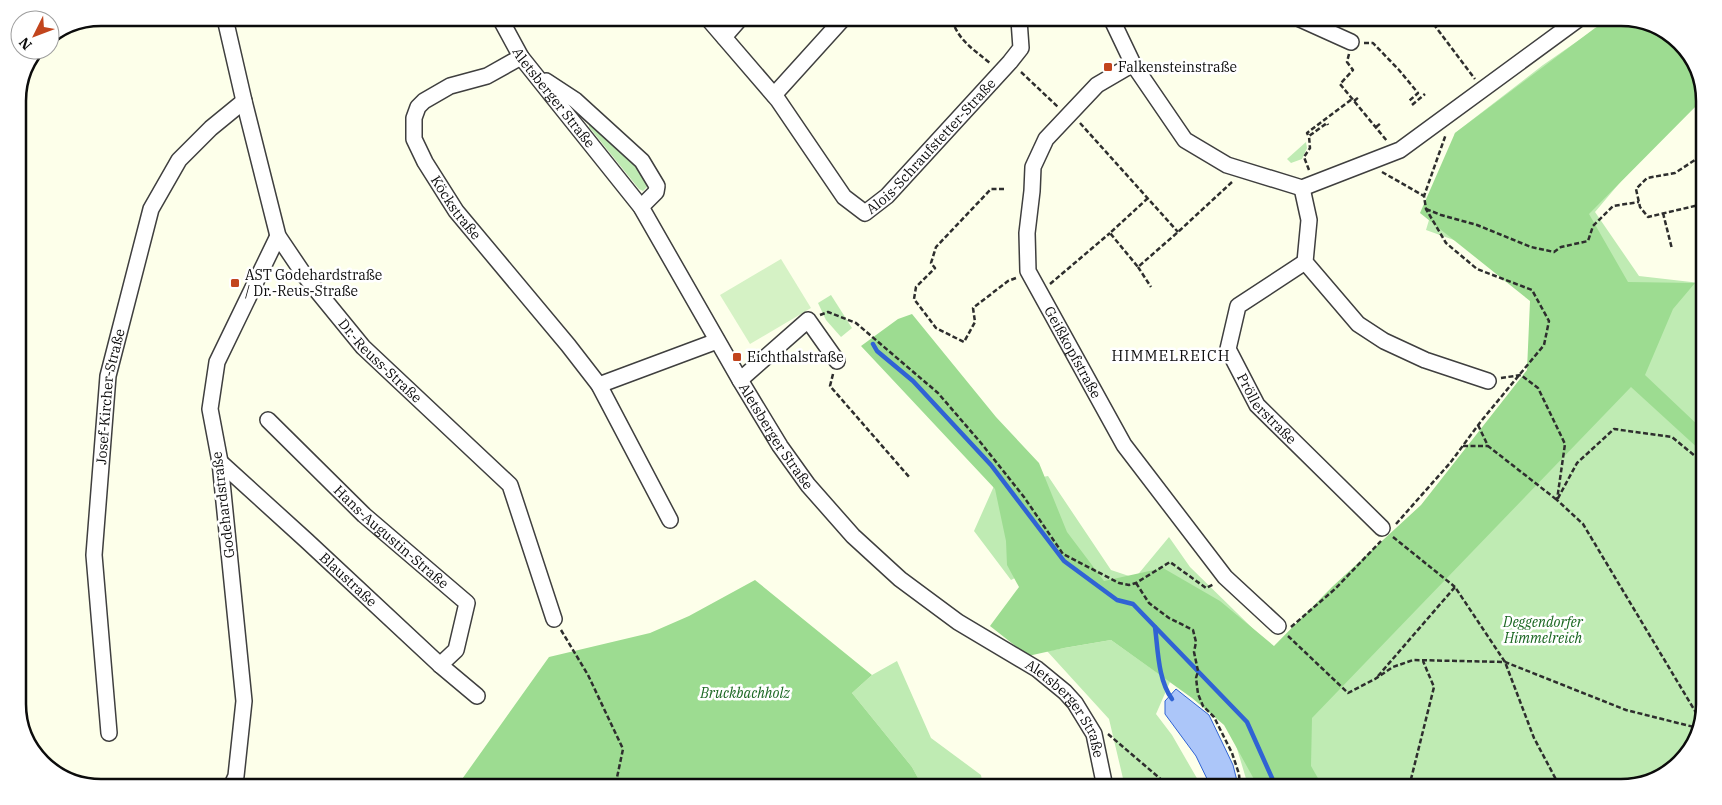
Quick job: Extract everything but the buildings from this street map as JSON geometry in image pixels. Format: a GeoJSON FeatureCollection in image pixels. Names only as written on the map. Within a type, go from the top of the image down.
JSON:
{"type":"FeatureCollection","features":[{"type":"Feature","properties":{"kind":"street","name":"Dr.-Reuss-Straße"},"geometry":{"type":"LineString","coordinates":[[227,26],[278,236],[305,276],[363,347],[510,485],[554,619]]}},
{"type":"Feature","properties":{"kind":"street","name":"Aletsberger Straße"},"geometry":{"type":"LineString","coordinates":[[504,26],[521,57],[641,206],[740,380],[780,446],[808,485],[853,536],[900,579],[958,622],[1037,669],[1065,692],[1075,703],[1094,734],[1103,779]]}},
{"type":"Feature","properties":{"kind":"street","name":"Alois-Schraufstetter-Straße"},"geometry":{"type":"LineString","coordinates":[[714,26],[774,95],[844,197],[865,213],[887,196],[1006,67],[1021,48],[1019,26]]}},
{"type":"Feature","properties":{"kind":"street"},"geometry":{"type":"LineString","coordinates":[[724,37],[734,26]]}},
{"type":"Feature","properties":{"kind":"street"},"geometry":{"type":"LineString","coordinates":[[774,95],[836,26]]}},
{"type":"Feature","properties":{"kind":"street"},"geometry":{"type":"LineString","coordinates":[[1115,26],[1132,64],[1185,140],[1227,165],[1309,185],[1400,150],[1483,89],[1564,26]]}},
{"type":"Feature","properties":{"kind":"street"},"geometry":{"type":"LineString","coordinates":[[1316,26],[1351,42]]}},
{"type":"Feature","properties":{"kind":"street","name":"Köckstraße"},"geometry":{"type":"LineString","coordinates":[[521,57],[486,76],[450,86],[424,101],[418,107],[414,118],[414,139],[425,162],[456,211],[599,385],[670,520]]}},
{"type":"Feature","properties":{"kind":"street","name":"Geißkopfstraße"},"geometry":{"type":"LineString","coordinates":[[1132,64],[1097,85],[1046,139],[1033,167],[1027,233],[1029,273],[1124,445],[1224,577],[1278,626]]}},
{"type":"Feature","properties":{"kind":"street"},"geometry":{"type":"LineString","coordinates":[[536,75],[575,100],[642,161],[657,186],[656,192],[641,206]]}},
{"type":"Feature","properties":{"kind":"street","name":"Josef-Kircher-Straße"},"geometry":{"type":"LineString","coordinates":[[109,733],[94,555],[108,376],[151,209],[179,160],[211,128],[244,101]]}},
{"type":"Feature","properties":{"kind":"street"},"geometry":{"type":"LineString","coordinates":[[1309,185],[1310,220],[1305,262],[1358,324],[1384,341],[1425,360],[1488,381]]}},
{"type":"Feature","properties":{"kind":"street","name":"Godehardstraße"},"geometry":{"type":"LineString","coordinates":[[235,779],[244,702],[220,462],[210,409],[217,362],[278,236]]}},
{"type":"Feature","properties":{"kind":"street","name":"Pröllerstraße"},"geometry":{"type":"LineString","coordinates":[[1305,262],[1238,306],[1228,349],[1257,405],[1385,530]]}},
{"type":"Feature","properties":{"kind":"street"},"geometry":{"type":"LineString","coordinates":[[740,380],[808,320],[837,361]]}},
{"type":"Feature","properties":{"kind":"street"},"geometry":{"type":"LineString","coordinates":[[599,385],[717,341]]}},
{"type":"Feature","properties":{"kind":"street","name":"Hans-Augustin-Straße"},"geometry":{"type":"LineString","coordinates":[[268,420],[364,514],[467,603],[456,650],[440,665]]}},
{"type":"Feature","properties":{"kind":"street","name":"Blaustraße"},"geometry":{"type":"LineString","coordinates":[[220,462],[440,665],[477,696]]}},
{"type":"Feature","properties":{"kind":"path"},"geometry":{"type":"LineString","coordinates":[[954,26],[961,39],[1006,67],[1069,115],[1178,232]]}},
{"type":"Feature","properties":{"kind":"path"},"geometry":{"type":"LineString","coordinates":[[1435,26],[1483,89]]}},
{"type":"Feature","properties":{"kind":"path"},"geometry":{"type":"LineString","coordinates":[[1379,51],[1399,70],[1418,94],[1408,101]]}},
{"type":"Feature","properties":{"kind":"path"},"geometry":{"type":"LineString","coordinates":[[1347,62],[1353,70],[1340,84],[1386,140]]}},
{"type":"Feature","properties":{"kind":"path"},"geometry":{"type":"LineString","coordinates":[[1399,70],[1402,67]]}},
{"type":"Feature","properties":{"kind":"path"},"geometry":{"type":"LineString","coordinates":[[1412,105],[1425,94]]}},
{"type":"Feature","properties":{"kind":"path"},"geometry":{"type":"LineString","coordinates":[[1309,185],[1304,157],[1310,148],[1307,133],[1359,97]]}},
{"type":"Feature","properties":{"kind":"path"},"geometry":{"type":"LineString","coordinates":[[1451,113],[1442,148],[1424,196],[1426,209],[1446,243],[1477,269],[1532,290],[1548,321],[1544,345],[1478,425],[1450,463],[1385,530],[1335,589],[1284,632],[1348,692],[1375,679],[1393,667],[1413,660],[1489,660],[1505,662],[1626,710],[1692,726]]}},
{"type":"Feature","properties":{"kind":"path"},"geometry":{"type":"LineString","coordinates":[[1309,136],[1327,123],[1328,125]]}},
{"type":"Feature","properties":{"kind":"path"},"geometry":{"type":"LineString","coordinates":[[1376,127],[1381,123]]}},
{"type":"Feature","properties":{"kind":"path"},"geometry":{"type":"LineString","coordinates":[[1696,159],[1674,173],[1647,178],[1636,189],[1640,207],[1648,217],[1696,205]]}},
{"type":"Feature","properties":{"kind":"path"},"geometry":{"type":"LineString","coordinates":[[1366,163],[1424,196]]}},
{"type":"Feature","properties":{"kind":"path"},"geometry":{"type":"LineString","coordinates":[[1138,267],[1244,170]]}},
{"type":"Feature","properties":{"kind":"path"},"geometry":{"type":"LineString","coordinates":[[1004,189],[991,190],[936,247],[931,262],[935,268],[916,287],[914,298],[936,328],[964,342],[976,322],[973,308],[1008,282],[1029,273]]}},
{"type":"Feature","properties":{"kind":"path"},"geometry":{"type":"LineString","coordinates":[[1040,292],[1148,198]]}},
{"type":"Feature","properties":{"kind":"path"},"geometry":{"type":"LineString","coordinates":[[1426,209],[1477,225],[1530,247],[1554,252],[1561,248],[1588,241],[1593,226],[1613,206],[1639,202]]}},
{"type":"Feature","properties":{"kind":"path"},"geometry":{"type":"LineString","coordinates":[[1663,213],[1672,249]]}},
{"type":"Feature","properties":{"kind":"path"},"geometry":{"type":"LineString","coordinates":[[1110,233],[1138,267],[1151,287]]}},
{"type":"Feature","properties":{"kind":"path"},"geometry":{"type":"LineString","coordinates":[[808,320],[828,312],[856,322],[938,394],[982,443],[1024,497],[1063,554],[1106,577],[1129,585],[1136,583],[1170,562],[1206,588]]}},
{"type":"Feature","properties":{"kind":"path"},"geometry":{"type":"LineString","coordinates":[[1488,381],[1521,375],[1538,388],[1565,444],[1557,500]]}},
{"type":"Feature","properties":{"kind":"path"},"geometry":{"type":"LineString","coordinates":[[830,386],[910,478]]}},
{"type":"Feature","properties":{"kind":"path"},"geometry":{"type":"LineString","coordinates":[[1478,425],[1488,446],[1557,500],[1583,524],[1695,711]]}},
{"type":"Feature","properties":{"kind":"path"},"geometry":{"type":"LineString","coordinates":[[1557,500],[1576,463],[1614,429],[1672,437],[1696,457]]}},
{"type":"Feature","properties":{"kind":"path"},"geometry":{"type":"LineString","coordinates":[[1463,446],[1488,446]]}},
{"type":"Feature","properties":{"kind":"path"},"geometry":{"type":"LineString","coordinates":[[1385,530],[1455,587],[1505,662],[1534,738],[1555,779]]}},
{"type":"Feature","properties":{"kind":"path"},"geometry":{"type":"LineString","coordinates":[[1136,583],[1149,603],[1169,618],[1193,630],[1196,642],[1194,652],[1198,671],[1196,678],[1198,694],[1203,706],[1214,717],[1232,753],[1239,779]]}},
{"type":"Feature","properties":{"kind":"path"},"geometry":{"type":"LineString","coordinates":[[1375,679],[1455,587]]}},
{"type":"Feature","properties":{"kind":"path"},"geometry":{"type":"LineString","coordinates":[[554,619],[588,675],[623,749],[617,779]]}},
{"type":"Feature","properties":{"kind":"path"},"geometry":{"type":"LineString","coordinates":[[1411,779],[1434,687],[1423,661]]}},
{"type":"Feature","properties":{"kind":"path"},"geometry":{"type":"LineString","coordinates":[[1106,733],[1160,779]]}},
{"type":"Feature","properties":{"kind":"green space","name":"Deggendorfer Himmelreich"},"geometry":{"type":"Polygon","coordinates":[[[1599,26],[1620,26],[1635,28],[1658,36],[1677,52],[1692,77],[1696,100],[1628,173],[1595,212],[1639,276],[1696,283],[1696,704],[1690,732],[1683,745],[1670,760],[1654,771],[1630,778],[1246,779],[1229,722],[1041,565],[1011,580],[974,531],[994,486],[1048,476],[1111,570],[1135,578],[1169,537],[1190,567],[1290,665],[1535,401],[1540,271],[1426,230],[1455,133],[1543,65],[1599,26]]]}},
{"type":"Feature","properties":{"kind":"green space"},"geometry":{"type":"Polygon","coordinates":[[[1599,26],[1620,26],[1635,28],[1658,36],[1677,52],[1692,77],[1696,106],[1589,214],[1628,282],[1695,283],[1673,309],[1645,375],[1696,423],[1696,446],[1631,387],[1312,718],[1311,766],[1318,779],[1254,779],[1224,725],[1192,698],[1111,640],[1028,656],[990,626],[1019,587],[1007,565],[1006,541],[995,489],[861,346],[898,319],[912,314],[996,417],[1039,463],[1067,532],[1104,581],[1163,568],[1220,601],[1274,646],[1332,587],[1421,505],[1527,370],[1530,301],[1420,213],[1455,133],[1599,26]]]}},
{"type":"Feature","properties":{"kind":"green space"},"geometry":{"type":"Polygon","coordinates":[[[591,123],[633,159],[644,177],[647,187],[643,191],[639,189],[589,127],[591,123]]]}},
{"type":"Feature","properties":{"kind":"green space"},"geometry":{"type":"Polygon","coordinates":[[[1306,142],[1307,148],[1302,159],[1291,163],[1287,159],[1306,142]]]}},
{"type":"Feature","properties":{"kind":"green space"},"geometry":{"type":"Polygon","coordinates":[[[781,259],[811,308],[750,344],[720,295],[781,259]]]}},
{"type":"Feature","properties":{"kind":"green space"},"geometry":{"type":"Polygon","coordinates":[[[831,295],[852,328],[841,337],[826,320],[818,303],[831,295]]]}},
{"type":"Feature","properties":{"kind":"green space","name":"Bruckbachholz"},"geometry":{"type":"Polygon","coordinates":[[[755,580],[872,675],[852,693],[912,767],[919,779],[462,779],[549,657],[650,633],[689,616],[755,580]]]}},
{"type":"Feature","properties":{"kind":"green space"},"geometry":{"type":"Polygon","coordinates":[[[1111,640],[1170,682],[1156,714],[1172,735],[1197,779],[1123,779],[1109,719],[1047,651],[1111,640]]]}},
{"type":"Feature","properties":{"kind":"green space"},"geometry":{"type":"Polygon","coordinates":[[[897,661],[931,738],[981,775],[982,779],[919,779],[912,767],[852,693],[872,675],[897,661]]]}},
{"type":"Feature","properties":{"kind":"water"},"geometry":{"type":"Polygon","coordinates":[[[1176,689],[1209,715],[1233,765],[1236,779],[1207,779],[1196,756],[1165,714],[1165,701],[1176,689]]]}},
{"type":"Feature","properties":{"kind":"waterway"},"geometry":{"type":"LineString","coordinates":[[873,344],[877,351],[913,381],[991,465],[1064,561],[1117,600],[1133,604],[1247,722],[1272,779]]}},
{"type":"Feature","properties":{"kind":"waterway"},"geometry":{"type":"LineString","coordinates":[[1155,627],[1161,674],[1172,699]]}},
{"type":"Feature","properties":{"kind":"place","name":"Falkensteinstraße"},"geometry":{"type":"Point","coordinates":[1108,67]}},
{"type":"Feature","properties":{"kind":"place","name":"AST Godehardstraße / Dr.-Reus-Straße"},"geometry":{"type":"Point","coordinates":[235,283]}},
{"type":"Feature","properties":{"kind":"place","name":"Eichthalstraße"},"geometry":{"type":"Point","coordinates":[737,357]}},
{"type":"Feature","properties":{"kind":"district","name":"HIMMELREICH"},"geometry":{"type":"Point","coordinates":[1171,356]}}]}
